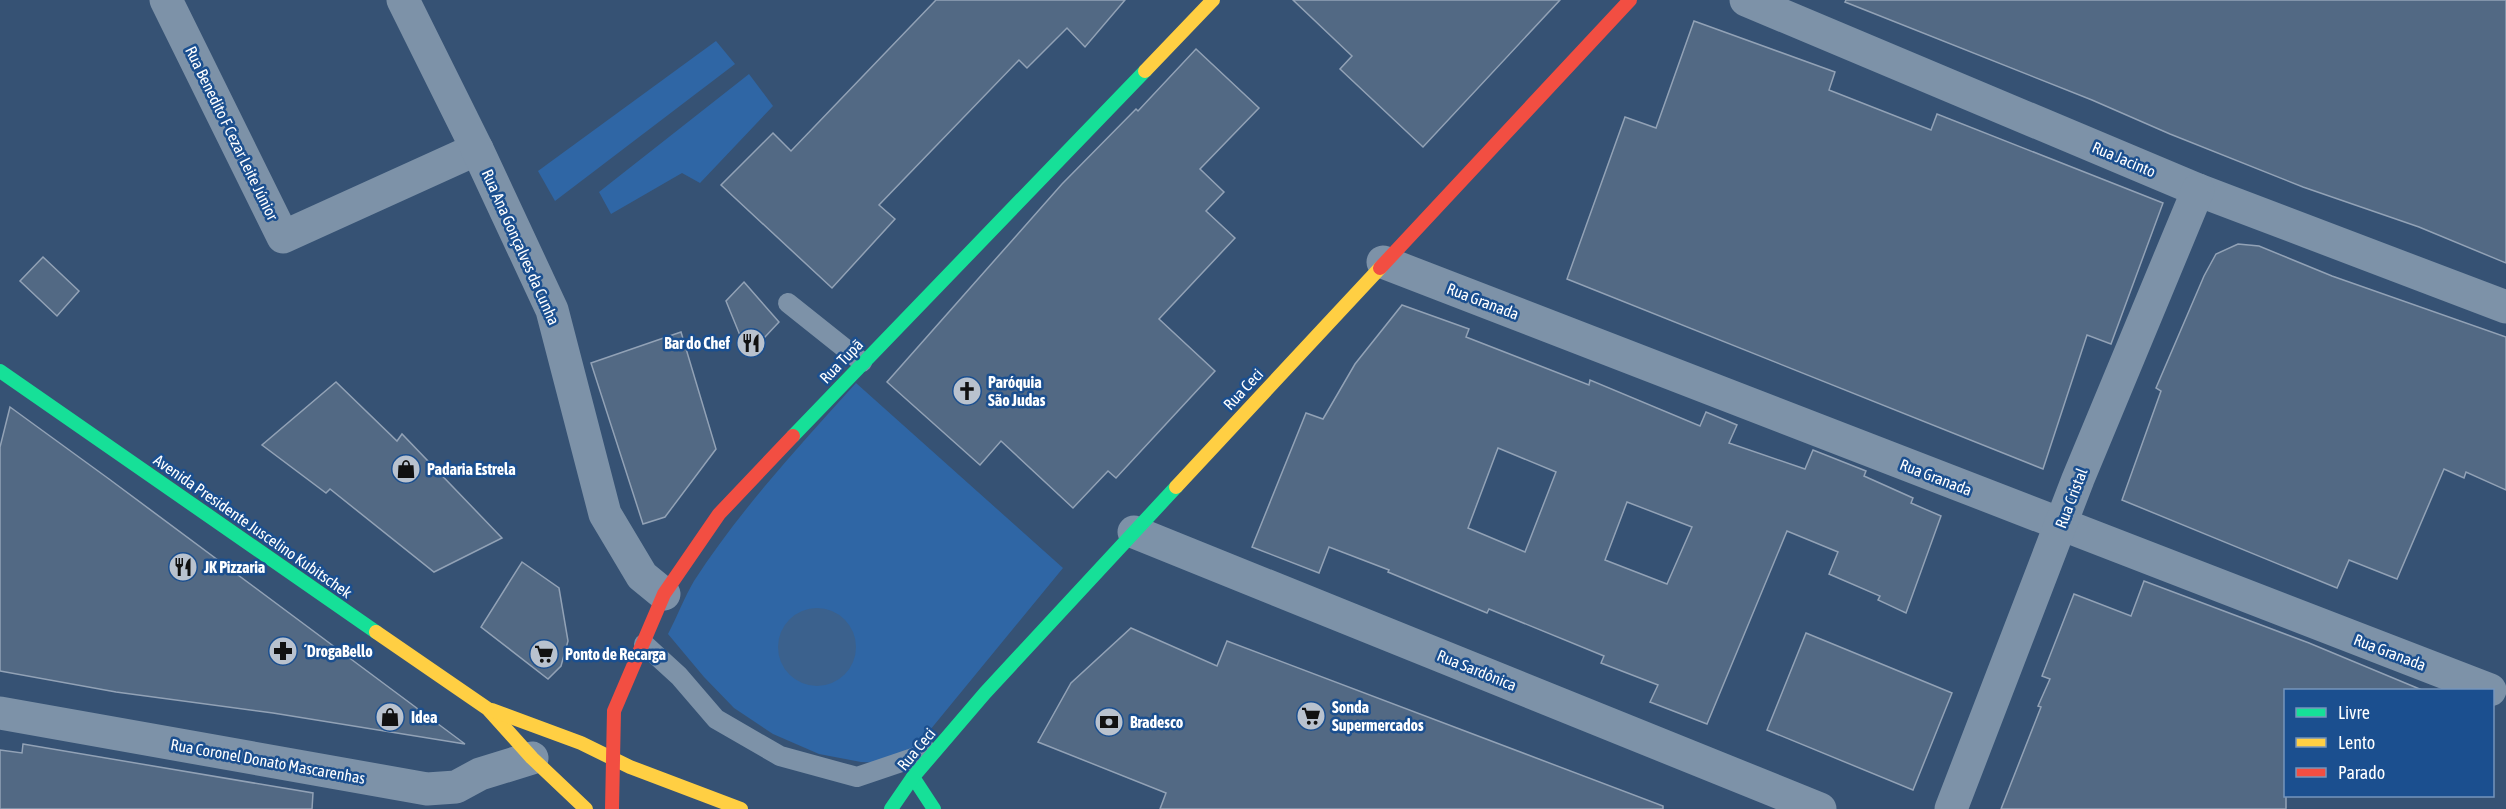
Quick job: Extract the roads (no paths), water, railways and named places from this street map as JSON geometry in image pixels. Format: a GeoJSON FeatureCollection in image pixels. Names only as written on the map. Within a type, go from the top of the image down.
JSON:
{"type":"FeatureCollection","features":[{"type":"Feature","properties":{"kind":"main road","name":"Rua Tupã"},"geometry":{"type":"LineString","coordinates":[[612,809],[614,711],[664,594],[718,514],[1213,0]]}},
{"type":"Feature","properties":{"kind":"main road","name":"Rua Ceci"},"geometry":{"type":"LineString","coordinates":[[891,809],[913,777],[985,693],[1383,262],[1630,0]]}},
{"type":"Feature","properties":{"kind":"main road","name":"Avenida Presidente Juscelino Kubitschek"},"geometry":{"type":"LineString","coordinates":[[0,371],[488,709],[532,758],[586,809]]}},
{"type":"Feature","properties":{"kind":"main road","name":"Avenida Presidente Juscelino Kubitschek"},"geometry":{"type":"LineString","coordinates":[[488,709],[581,743],[612,758],[741,809]]}},
{"type":"Feature","properties":{"kind":"main road"},"geometry":{"type":"LineString","coordinates":[[913,777],[934,809]]}},
{"type":"Feature","properties":{"kind":"street","name":"Rua Benedito F Cezar Leite Júnior"},"geometry":{"type":"LineString","coordinates":[[166,0],[283,237],[477,149]]}},
{"type":"Feature","properties":{"kind":"street","name":"Rua Ana Gonçalves da Cunha"},"geometry":{"type":"LineString","coordinates":[[403,0],[477,149],[552,310],[605,514],[642,576],[664,594]]}},
{"type":"Feature","properties":{"kind":"street","name":"Rua Jacinto"},"geometry":{"type":"LineString","coordinates":[[1746,0],[2198,190],[2506,307]]}},
{"type":"Feature","properties":{"kind":"street","name":"Rua Cristal"},"geometry":{"type":"LineString","coordinates":[[1951,809],[2061,525],[2198,190]]}},
{"type":"Feature","properties":{"kind":"street","name":"Rua Granada"},"geometry":{"type":"LineString","coordinates":[[1383,262],[2486,689]]}},
{"type":"Feature","properties":{"kind":"street","name":"Rua Sardônica"},"geometry":{"type":"LineString","coordinates":[[1134,532],[1820,809]]}},
{"type":"Feature","properties":{"kind":"street","name":"Rua Coronel Donato Mascarenhas"},"geometry":{"type":"LineString","coordinates":[[0,713],[427,789],[456,786],[480,774],[532,758]]}},
{"type":"Feature","properties":{"kind":"lane"},"geometry":{"type":"LineString","coordinates":[[788,303],[862,362]]}},
{"type":"Feature","properties":{"kind":"lane"},"geometry":{"type":"LineString","coordinates":[[644,644],[679,676],[716,719],[780,756],[856,777],[922,755],[985,693]]}},
{"type":"Feature","properties":{"kind":"place","name":"Bar do Chef"},"geometry":{"type":"Point","coordinates":[751,343]}},
{"type":"Feature","properties":{"kind":"place","name":"Paróquia São Judas"},"geometry":{"type":"Point","coordinates":[967,391]}},
{"type":"Feature","properties":{"kind":"place","name":"Padaria Estrela"},"geometry":{"type":"Point","coordinates":[406,469]}},
{"type":"Feature","properties":{"kind":"place","name":"JK Pizzaria"},"geometry":{"type":"Point","coordinates":[183,567]}},
{"type":"Feature","properties":{"kind":"place","name":"´DrogaBello"},"geometry":{"type":"Point","coordinates":[283,651]}},
{"type":"Feature","properties":{"kind":"place","name":"Ponto de Recarga"},"geometry":{"type":"Point","coordinates":[544,654]}},
{"type":"Feature","properties":{"kind":"place","name":"Sonda Supermercados"},"geometry":{"type":"Point","coordinates":[1311,716]}},
{"type":"Feature","properties":{"kind":"place","name":"Idea"},"geometry":{"type":"Point","coordinates":[390,717]}},
{"type":"Feature","properties":{"kind":"place","name":"Bradesco"},"geometry":{"type":"Point","coordinates":[1109,722]}}]}
